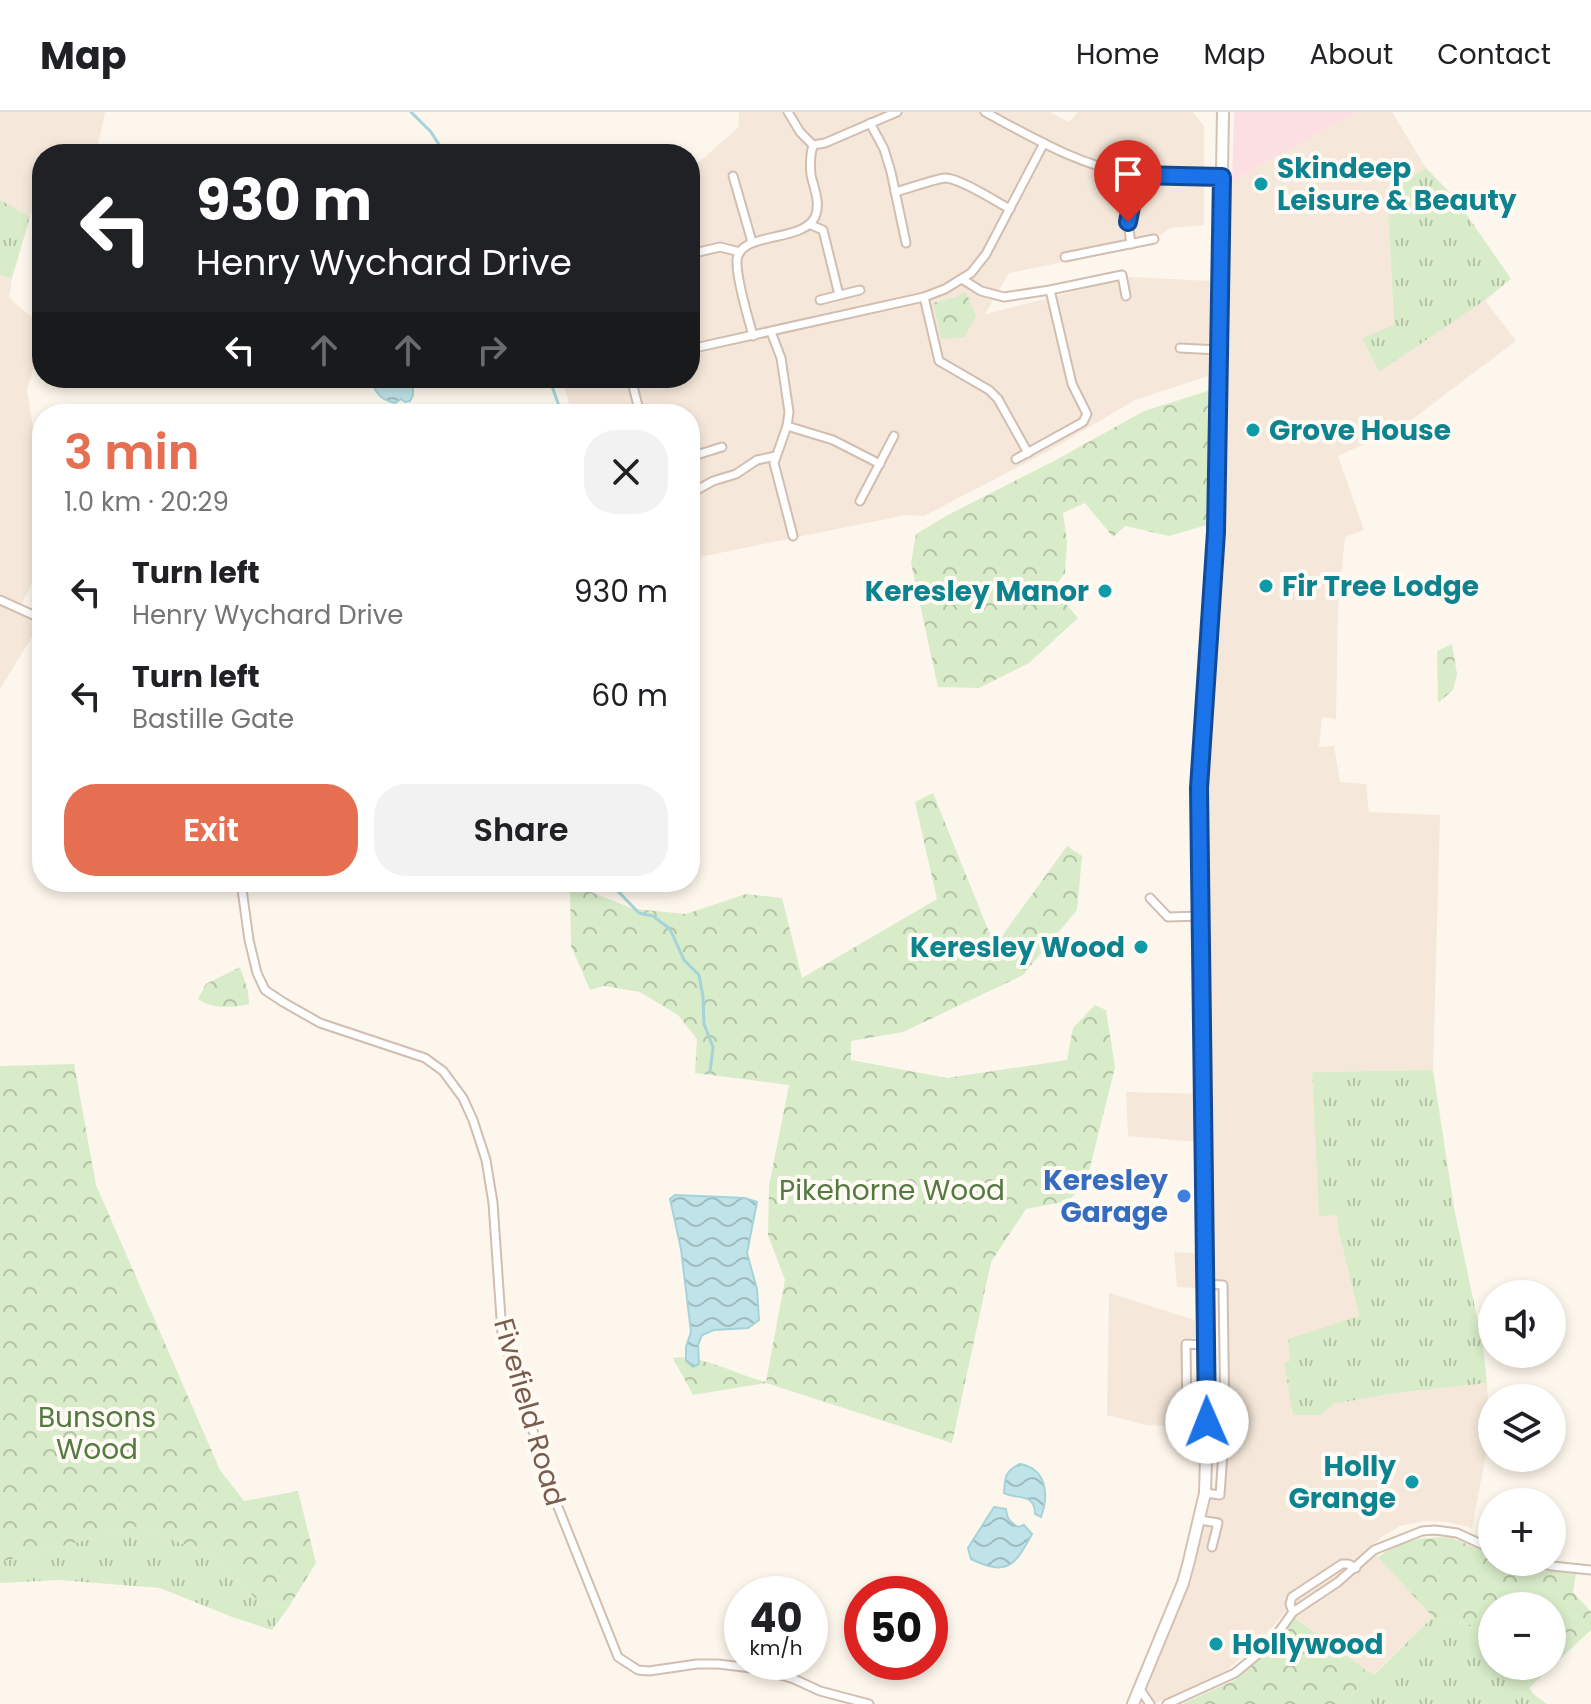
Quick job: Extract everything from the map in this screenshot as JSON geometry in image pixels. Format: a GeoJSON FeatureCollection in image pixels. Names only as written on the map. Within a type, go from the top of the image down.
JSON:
{"type":"FeatureCollection","features":[{"type":"Feature","properties":{"kind":"main road"},"geometry":{"type":"LineString","coordinates":[[1133,1704],[1183,1583],[1205,1493],[1206,1284],[1199,788],[1216,532],[1223,112]]}},
{"type":"Feature","properties":{"kind":"street"},"geometry":{"type":"LineString","coordinates":[[788,112],[800,132],[813,145]]}},
{"type":"Feature","properties":{"kind":"street"},"geometry":{"type":"LineString","coordinates":[[813,145],[825,143],[897,112]]}},
{"type":"Feature","properties":{"kind":"street"},"geometry":{"type":"LineString","coordinates":[[985,112],[1072,157],[1137,175],[1222,177]]}},
{"type":"Feature","properties":{"kind":"street"},"geometry":{"type":"LineString","coordinates":[[870,123],[884,149],[906,243]]}},
{"type":"Feature","properties":{"kind":"street"},"geometry":{"type":"LineString","coordinates":[[700,347],[924,297],[962,279],[986,254],[1044,143]]}},
{"type":"Feature","properties":{"kind":"street"},"geometry":{"type":"LineString","coordinates":[[753,336],[736,261],[740,252],[752,242],[811,225],[818,208],[811,172],[813,145]]}},
{"type":"Feature","properties":{"kind":"street"},"geometry":{"type":"LineString","coordinates":[[1131,244],[1128,222],[1137,175]]}},
{"type":"Feature","properties":{"kind":"street"},"geometry":{"type":"LineString","coordinates":[[733,176],[752,242]]}},
{"type":"Feature","properties":{"kind":"street"},"geometry":{"type":"LineString","coordinates":[[895,192],[948,179],[1010,209]]}},
{"type":"Feature","properties":{"kind":"street"},"geometry":{"type":"LineString","coordinates":[[811,225],[823,230],[839,295]]}},
{"type":"Feature","properties":{"kind":"street"},"geometry":{"type":"LineString","coordinates":[[1065,257],[1154,239]]}},
{"type":"Feature","properties":{"kind":"street"},"geometry":{"type":"LineString","coordinates":[[700,252],[720,247],[740,252]]}},
{"type":"Feature","properties":{"kind":"street"},"geometry":{"type":"LineString","coordinates":[[962,279],[981,291],[1004,297],[1122,275],[1126,296]]}},
{"type":"Feature","properties":{"kind":"street"},"geometry":{"type":"LineString","coordinates":[[820,300],[860,290]]}},
{"type":"Feature","properties":{"kind":"street"},"geometry":{"type":"LineString","coordinates":[[1016,459],[1083,422],[1087,414],[1072,384],[1050,290]]}},
{"type":"Feature","properties":{"kind":"street"},"geometry":{"type":"LineString","coordinates":[[924,297],[939,361],[989,390],[998,399],[1028,453]]}},
{"type":"Feature","properties":{"kind":"street"},"geometry":{"type":"LineString","coordinates":[[771,332],[781,358],[789,412],[776,456],[776,471],[793,536]]}},
{"type":"Feature","properties":{"kind":"street"},"geometry":{"type":"LineString","coordinates":[[1180,348],[1219,350]]}},
{"type":"Feature","properties":{"kind":"street"},"geometry":{"type":"LineString","coordinates":[[787,426],[833,440],[880,464]]}},
{"type":"Feature","properties":{"kind":"street"},"geometry":{"type":"LineString","coordinates":[[860,501],[894,436]]}},
{"type":"Feature","properties":{"kind":"street"},"geometry":{"type":"LineString","coordinates":[[700,454],[722,447]]}},
{"type":"Feature","properties":{"kind":"street"},"geometry":{"type":"LineString","coordinates":[[700,488],[736,474],[757,460],[776,456]]}},
{"type":"Feature","properties":{"kind":"street"},"geometry":{"type":"LineString","coordinates":[[0,600],[32,614]]}},
{"type":"Feature","properties":{"kind":"street","name":"Fivefield Road"},"geometry":{"type":"LineString","coordinates":[[242,892],[249,940],[257,973],[265,990],[320,1023],[425,1058],[443,1071],[463,1098],[486,1160],[493,1203],[502,1333],[554,1497],[618,1657],[638,1670],[649,1671],[697,1664],[760,1669],[820,1691],[869,1704]]}},
{"type":"Feature","properties":{"kind":"street"},"geometry":{"type":"LineString","coordinates":[[1150,898],[1168,917],[1201,916]]}},
{"type":"Feature","properties":{"kind":"street"},"geometry":{"type":"LineString","coordinates":[[1205,1493],[1220,1495],[1225,1423],[1223,1285],[1206,1284]]}},
{"type":"Feature","properties":{"kind":"street"},"geometry":{"type":"LineString","coordinates":[[1206,1345],[1186,1344],[1187,1419],[1207,1422]]}},
{"type":"Feature","properties":{"kind":"street"},"geometry":{"type":"LineString","coordinates":[[1200,1520],[1219,1519],[1212,1547]]}},
{"type":"Feature","properties":{"kind":"street"},"geometry":{"type":"LineString","coordinates":[[1167,1704],[1235,1673],[1270,1644],[1293,1612],[1356,1568],[1374,1550],[1422,1531],[1435,1530],[1457,1533],[1478,1543]]}},
{"type":"Feature","properties":{"kind":"street"},"geometry":{"type":"LineString","coordinates":[[1293,1612],[1290,1604],[1292,1597],[1342,1564],[1356,1568]]}},
{"type":"Feature","properties":{"kind":"street"},"geometry":{"type":"LineString","coordinates":[[1566,1567],[1591,1570]]}},
{"type":"Feature","properties":{"kind":"street"},"geometry":{"type":"LineString","coordinates":[[1139,1688],[1150,1704]]}},
{"type":"Feature","properties":{"kind":"shaded area"},"geometry":{"type":"Polygon","coordinates":[[[0,112],[105,112],[98,144],[32,144],[30,217],[0,200],[0,112]]]}},
{"type":"Feature","properties":{"kind":"shaded area"},"geometry":{"type":"Polygon","coordinates":[[[739,112],[1049,112],[1069,122],[1078,112],[1193,112],[1204,126],[1204,225],[1170,228],[1149,245],[1009,273],[985,314],[1131,277],[1210,281],[1208,376],[1135,400],[1047,452],[924,516],[906,515],[700,557],[700,404],[569,404],[564,388],[700,388],[700,161],[738,125],[739,112]]]}},
{"type":"Feature","properties":{"kind":"shaded area"},"geometry":{"type":"Polygon","coordinates":[[[1234,112],[1357,112],[1232,181],[1234,112]]]}},
{"type":"Feature","properties":{"kind":"shaded area"},"geometry":{"type":"Polygon","coordinates":[[[1357,112],[1392,112],[1426,168],[1387,192],[1394,325],[1363,339],[1378,371],[1485,300],[1516,341],[1402,427],[1338,456],[1364,530],[1345,537],[1338,608],[1336,719],[1322,717],[1319,747],[1334,746],[1340,782],[1366,784],[1369,812],[1440,815],[1433,1070],[1312,1072],[1319,1215],[1337,1215],[1359,1317],[1288,1339],[1290,1361],[1284,1363],[1294,1415],[1333,1404],[1396,1393],[1487,1383],[1487,1384],[1478,1384],[1478,1472],[1483,1472],[1472,1528],[1425,1521],[1400,1526],[1370,1548],[1433,1617],[1373,1675],[1286,1611],[1262,1639],[1227,1670],[1155,1704],[1145,1687],[1191,1582],[1210,1497],[1223,1496],[1229,1450],[1225,1290],[1177,1287],[1174,1252],[1210,1254],[1210,1143],[1128,1136],[1126,1092],[1209,1094],[1206,759],[1222,494],[1232,181],[1357,112]]]}},
{"type":"Feature","properties":{"kind":"shaded area"},"geometry":{"type":"Polygon","coordinates":[[[0,275],[12,278],[9,298],[32,318],[32,373],[27,390],[32,422],[32,583],[18,613],[32,620],[32,637],[0,689],[0,275]]]}},
{"type":"Feature","properties":{"kind":"shaded area"},"geometry":{"type":"Polygon","coordinates":[[[1109,1293],[1195,1320],[1196,1338],[1182,1338],[1184,1427],[1147,1425],[1107,1415],[1109,1293]]]}},
{"type":"Feature","properties":{"kind":"green space"},"geometry":{"type":"Polygon","coordinates":[[[1426,168],[1456,199],[1511,279],[1379,372],[1362,338],[1394,325],[1387,191],[1426,168]]]}},
{"type":"Feature","properties":{"kind":"green space"},"geometry":{"type":"Polygon","coordinates":[[[0,200],[30,217],[12,278],[0,275],[0,200]]]}},
{"type":"Feature","properties":{"kind":"green space"},"geometry":{"type":"Polygon","coordinates":[[[966,292],[976,316],[964,337],[941,339],[933,303],[966,292]]]}},
{"type":"Feature","properties":{"kind":"green space"},"geometry":{"type":"Polygon","coordinates":[[[1211,390],[1207,525],[1169,536],[1125,526],[1113,537],[1085,503],[1063,513],[1067,542],[1065,573],[1053,589],[1078,618],[1029,663],[979,688],[938,687],[911,563],[916,534],[1144,411],[1211,390]]]}},
{"type":"Feature","properties":{"kind":"green space"},"geometry":{"type":"Polygon","coordinates":[[[1452,644],[1457,674],[1453,690],[1438,703],[1437,651],[1452,644]]]}},
{"type":"Feature","properties":{"kind":"green space","name":"Pikehorne Wood"},"geometry":{"type":"Polygon","coordinates":[[[933,793],[989,932],[1002,936],[1067,846],[1082,856],[1077,910],[1023,975],[903,1032],[851,1041],[851,1060],[947,1078],[1067,1060],[1073,1028],[1095,1005],[1106,1010],[1115,1067],[1086,1183],[1068,1201],[1026,1209],[991,1262],[952,1443],[766,1383],[693,1395],[673,1358],[706,1362],[766,1382],[785,1280],[768,1235],[769,1186],[789,1085],[695,1073],[697,1039],[678,1015],[640,992],[604,986],[590,990],[571,946],[570,892],[590,892],[634,909],[686,914],[746,894],[782,898],[802,978],[937,899],[915,802],[933,793]]]}},
{"type":"Feature","properties":{"kind":"green space"},"geometry":{"type":"Polygon","coordinates":[[[240,967],[249,1004],[223,1007],[198,999],[206,984],[240,967]]]}},
{"type":"Feature","properties":{"kind":"green space","name":"Bunsons Wood"},"geometry":{"type":"Polygon","coordinates":[[[74,1064],[96,1185],[220,1470],[244,1501],[298,1491],[316,1563],[288,1608],[259,1602],[215,1557],[140,1526],[0,1562],[0,1066],[74,1064]]]}},
{"type":"Feature","properties":{"kind":"green space"},"geometry":{"type":"Polygon","coordinates":[[[1433,1070],[1454,1208],[1478,1322],[1478,1368],[1485,1368],[1487,1383],[1396,1393],[1333,1404],[1321,1415],[1293,1415],[1284,1362],[1290,1361],[1288,1339],[1359,1316],[1337,1215],[1319,1216],[1312,1072],[1433,1070]]]}},
{"type":"Feature","properties":{"kind":"green space"},"geometry":{"type":"Polygon","coordinates":[[[140,1526],[215,1557],[259,1602],[288,1608],[272,1630],[160,1588],[59,1580],[0,1583],[0,1562],[140,1526]]]}},
{"type":"Feature","properties":{"kind":"green space"},"geometry":{"type":"Polygon","coordinates":[[[1450,1537],[1478,1549],[1478,1576],[1566,1576],[1566,1570],[1576,1572],[1573,1592],[1591,1612],[1591,1630],[1566,1653],[1566,1592],[1478,1592],[1478,1626],[1433,1617],[1378,1557],[1412,1540],[1450,1537]]]}},
{"type":"Feature","properties":{"kind":"green space"},"geometry":{"type":"Polygon","coordinates":[[[1433,1617],[1478,1626],[1478,1680],[1530,1680],[1530,1689],[1547,1704],[1342,1704],[1358,1688],[1365,1669],[1374,1675],[1433,1617]]]}},
{"type":"Feature","properties":{"kind":"green space"},"geometry":{"type":"Polygon","coordinates":[[[1295,1618],[1365,1669],[1358,1688],[1342,1704],[1182,1704],[1235,1680],[1279,1641],[1295,1618]]]}},
{"type":"Feature","properties":{"kind":"water"},"geometry":{"type":"Polygon","coordinates":[[[375,388],[413,388],[410,401],[405,402],[401,399],[395,403],[388,401],[375,388]]]}},
{"type":"Feature","properties":{"kind":"water"},"geometry":{"type":"Polygon","coordinates":[[[675,1195],[745,1198],[757,1202],[747,1253],[757,1289],[759,1320],[748,1328],[714,1330],[702,1335],[698,1345],[699,1364],[693,1367],[686,1361],[691,1332],[681,1249],[670,1199],[675,1195]]]}},
{"type":"Feature","properties":{"kind":"water"},"geometry":{"type":"Polygon","coordinates":[[[1020,1464],[1036,1471],[1044,1484],[1045,1500],[1041,1517],[1035,1514],[1029,1500],[1004,1493],[1007,1475],[1020,1464]]]}},
{"type":"Feature","properties":{"kind":"water"},"geometry":{"type":"Polygon","coordinates":[[[994,1507],[1006,1509],[1011,1522],[1018,1527],[1024,1525],[1032,1534],[1015,1560],[1002,1567],[971,1559],[968,1548],[994,1507]]]}},
{"type":"Feature","properties":{"kind":"waterway"},"geometry":{"type":"LineString","coordinates":[[411,112],[439,144]]}},
{"type":"Feature","properties":{"kind":"waterway"},"geometry":{"type":"LineString","coordinates":[[553,388],[558,404]]}},
{"type":"Feature","properties":{"kind":"waterway"},"geometry":{"type":"LineString","coordinates":[[619,892],[639,913],[653,916],[670,929],[684,960],[699,975],[704,1024],[713,1047],[710,1072]]}},
{"type":"Feature","properties":{"kind":"place","name":"Skindeep Leisure & Beauty"},"geometry":{"type":"Point","coordinates":[1261,184]}},
{"type":"Feature","properties":{"kind":"place","name":"Grove House"},"geometry":{"type":"Point","coordinates":[1253,430]}},
{"type":"Feature","properties":{"kind":"place","name":"Fir Tree Lodge"},"geometry":{"type":"Point","coordinates":[1266,586]}},
{"type":"Feature","properties":{"kind":"place","name":"Keresley Manor"},"geometry":{"type":"Point","coordinates":[1105,591]}},
{"type":"Feature","properties":{"kind":"place","name":"Keresley Wood"},"geometry":{"type":"Point","coordinates":[1141,947]}},
{"type":"Feature","properties":{"kind":"place","name":"Keresley Garage"},"geometry":{"type":"Point","coordinates":[1184,1196]}},
{"type":"Feature","properties":{"kind":"place","name":"Holly Grange"},"geometry":{"type":"Point","coordinates":[1412,1482]}},
{"type":"Feature","properties":{"kind":"place","name":"Hollywood"},"geometry":{"type":"Point","coordinates":[1216,1644]}},
{"type":"Feature","properties":{"kind":"route"},"geometry":{"type":"LineString","coordinates":[[1128,222],[1137,175],[1222,177],[1216,532],[1199,788],[1207,1422]]}}]}
